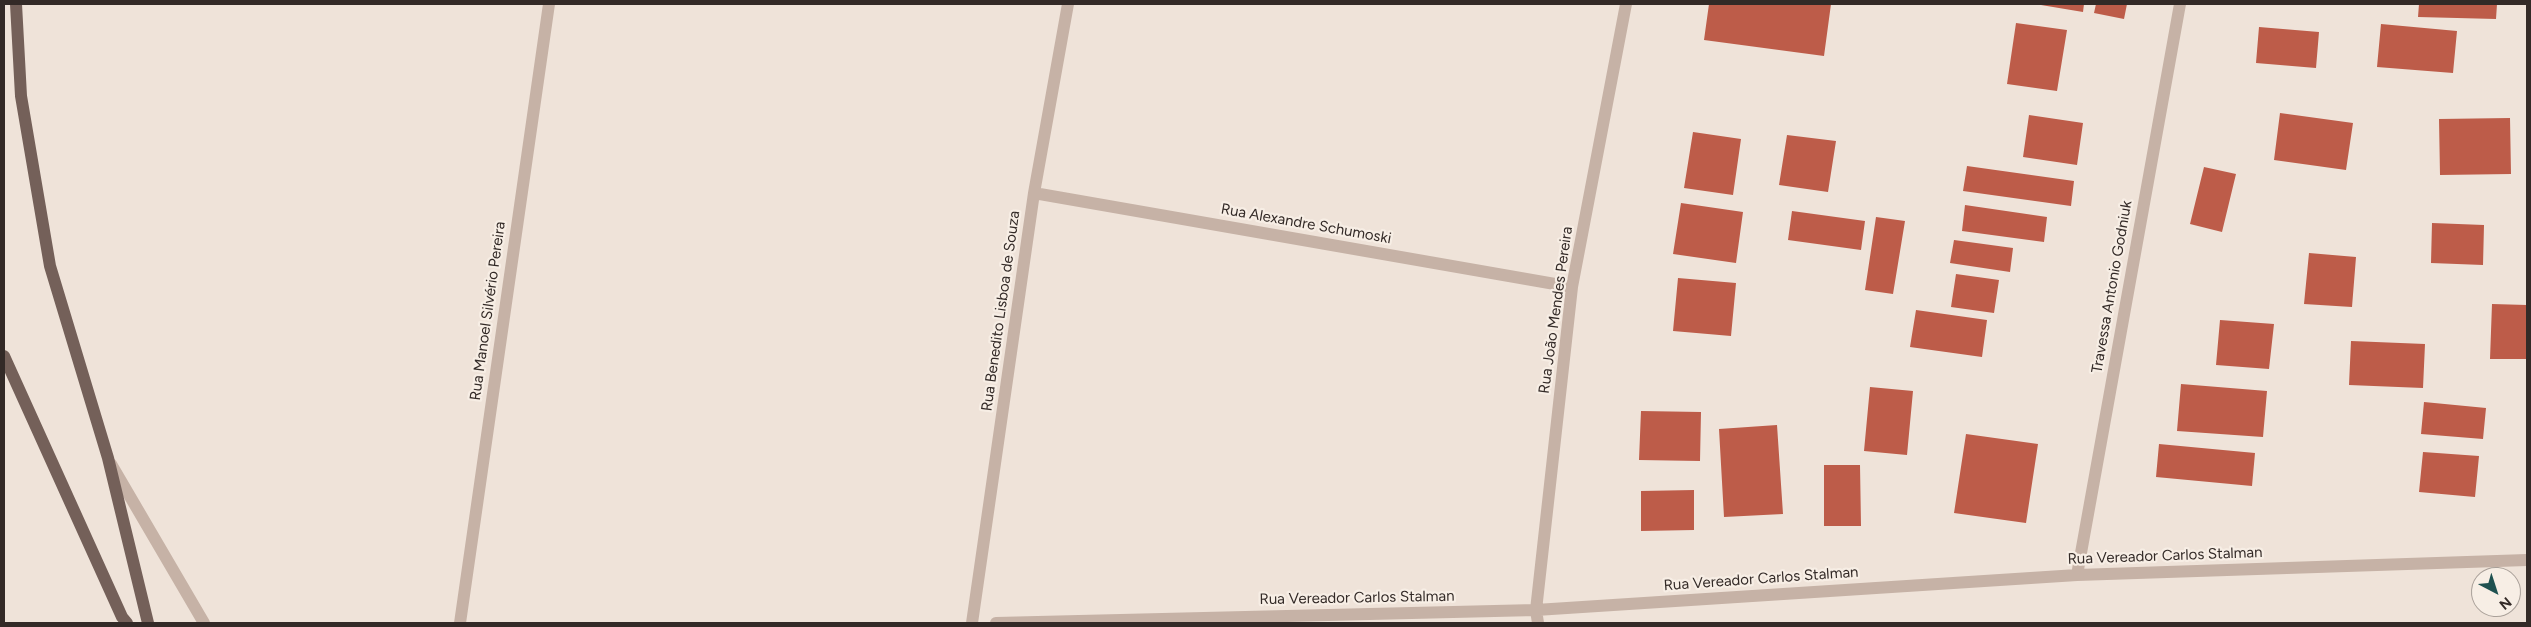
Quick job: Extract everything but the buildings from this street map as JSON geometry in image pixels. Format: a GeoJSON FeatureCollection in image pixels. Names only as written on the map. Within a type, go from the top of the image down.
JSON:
{"type":"FeatureCollection","features":[{"type":"Feature","properties":{"kind":"main road"},"geometry":{"type":"LineString","coordinates":[[16,4],[21,96],[50,266],[108,458],[148,623]]}},
{"type":"Feature","properties":{"kind":"main road"},"geometry":{"type":"LineString","coordinates":[[4,356],[90,549],[122,617],[127,623]]}},
{"type":"Feature","properties":{"kind":"street","name":"Rua Manoel Silvério Pereira"},"geometry":{"type":"LineString","coordinates":[[460,623],[549,4]]}},
{"type":"Feature","properties":{"kind":"street","name":"Rua Benedito Lisboa de Souza"},"geometry":{"type":"LineString","coordinates":[[972,623],[1034,193],[1068,4]]}},
{"type":"Feature","properties":{"kind":"street","name":"Rua João Mendes Pereira"},"geometry":{"type":"LineString","coordinates":[[1538,623],[1536,610],[1572,286],[1626,4]]}},
{"type":"Feature","properties":{"kind":"street","name":"Travessa Antonio Godniuk"},"geometry":{"type":"LineString","coordinates":[[2077,575],[2180,4]]}},
{"type":"Feature","properties":{"kind":"street","name":"Rua Alexandre Schumoski"},"geometry":{"type":"LineString","coordinates":[[1034,193],[1572,286]]}},
{"type":"Feature","properties":{"kind":"street"},"geometry":{"type":"LineString","coordinates":[[108,458],[204,623]]}},
{"type":"Feature","properties":{"kind":"street","name":"Rua Vereador Carlos Stalman"},"geometry":{"type":"LineString","coordinates":[[996,623],[1536,610],[2077,575],[2527,560]]}}]}
